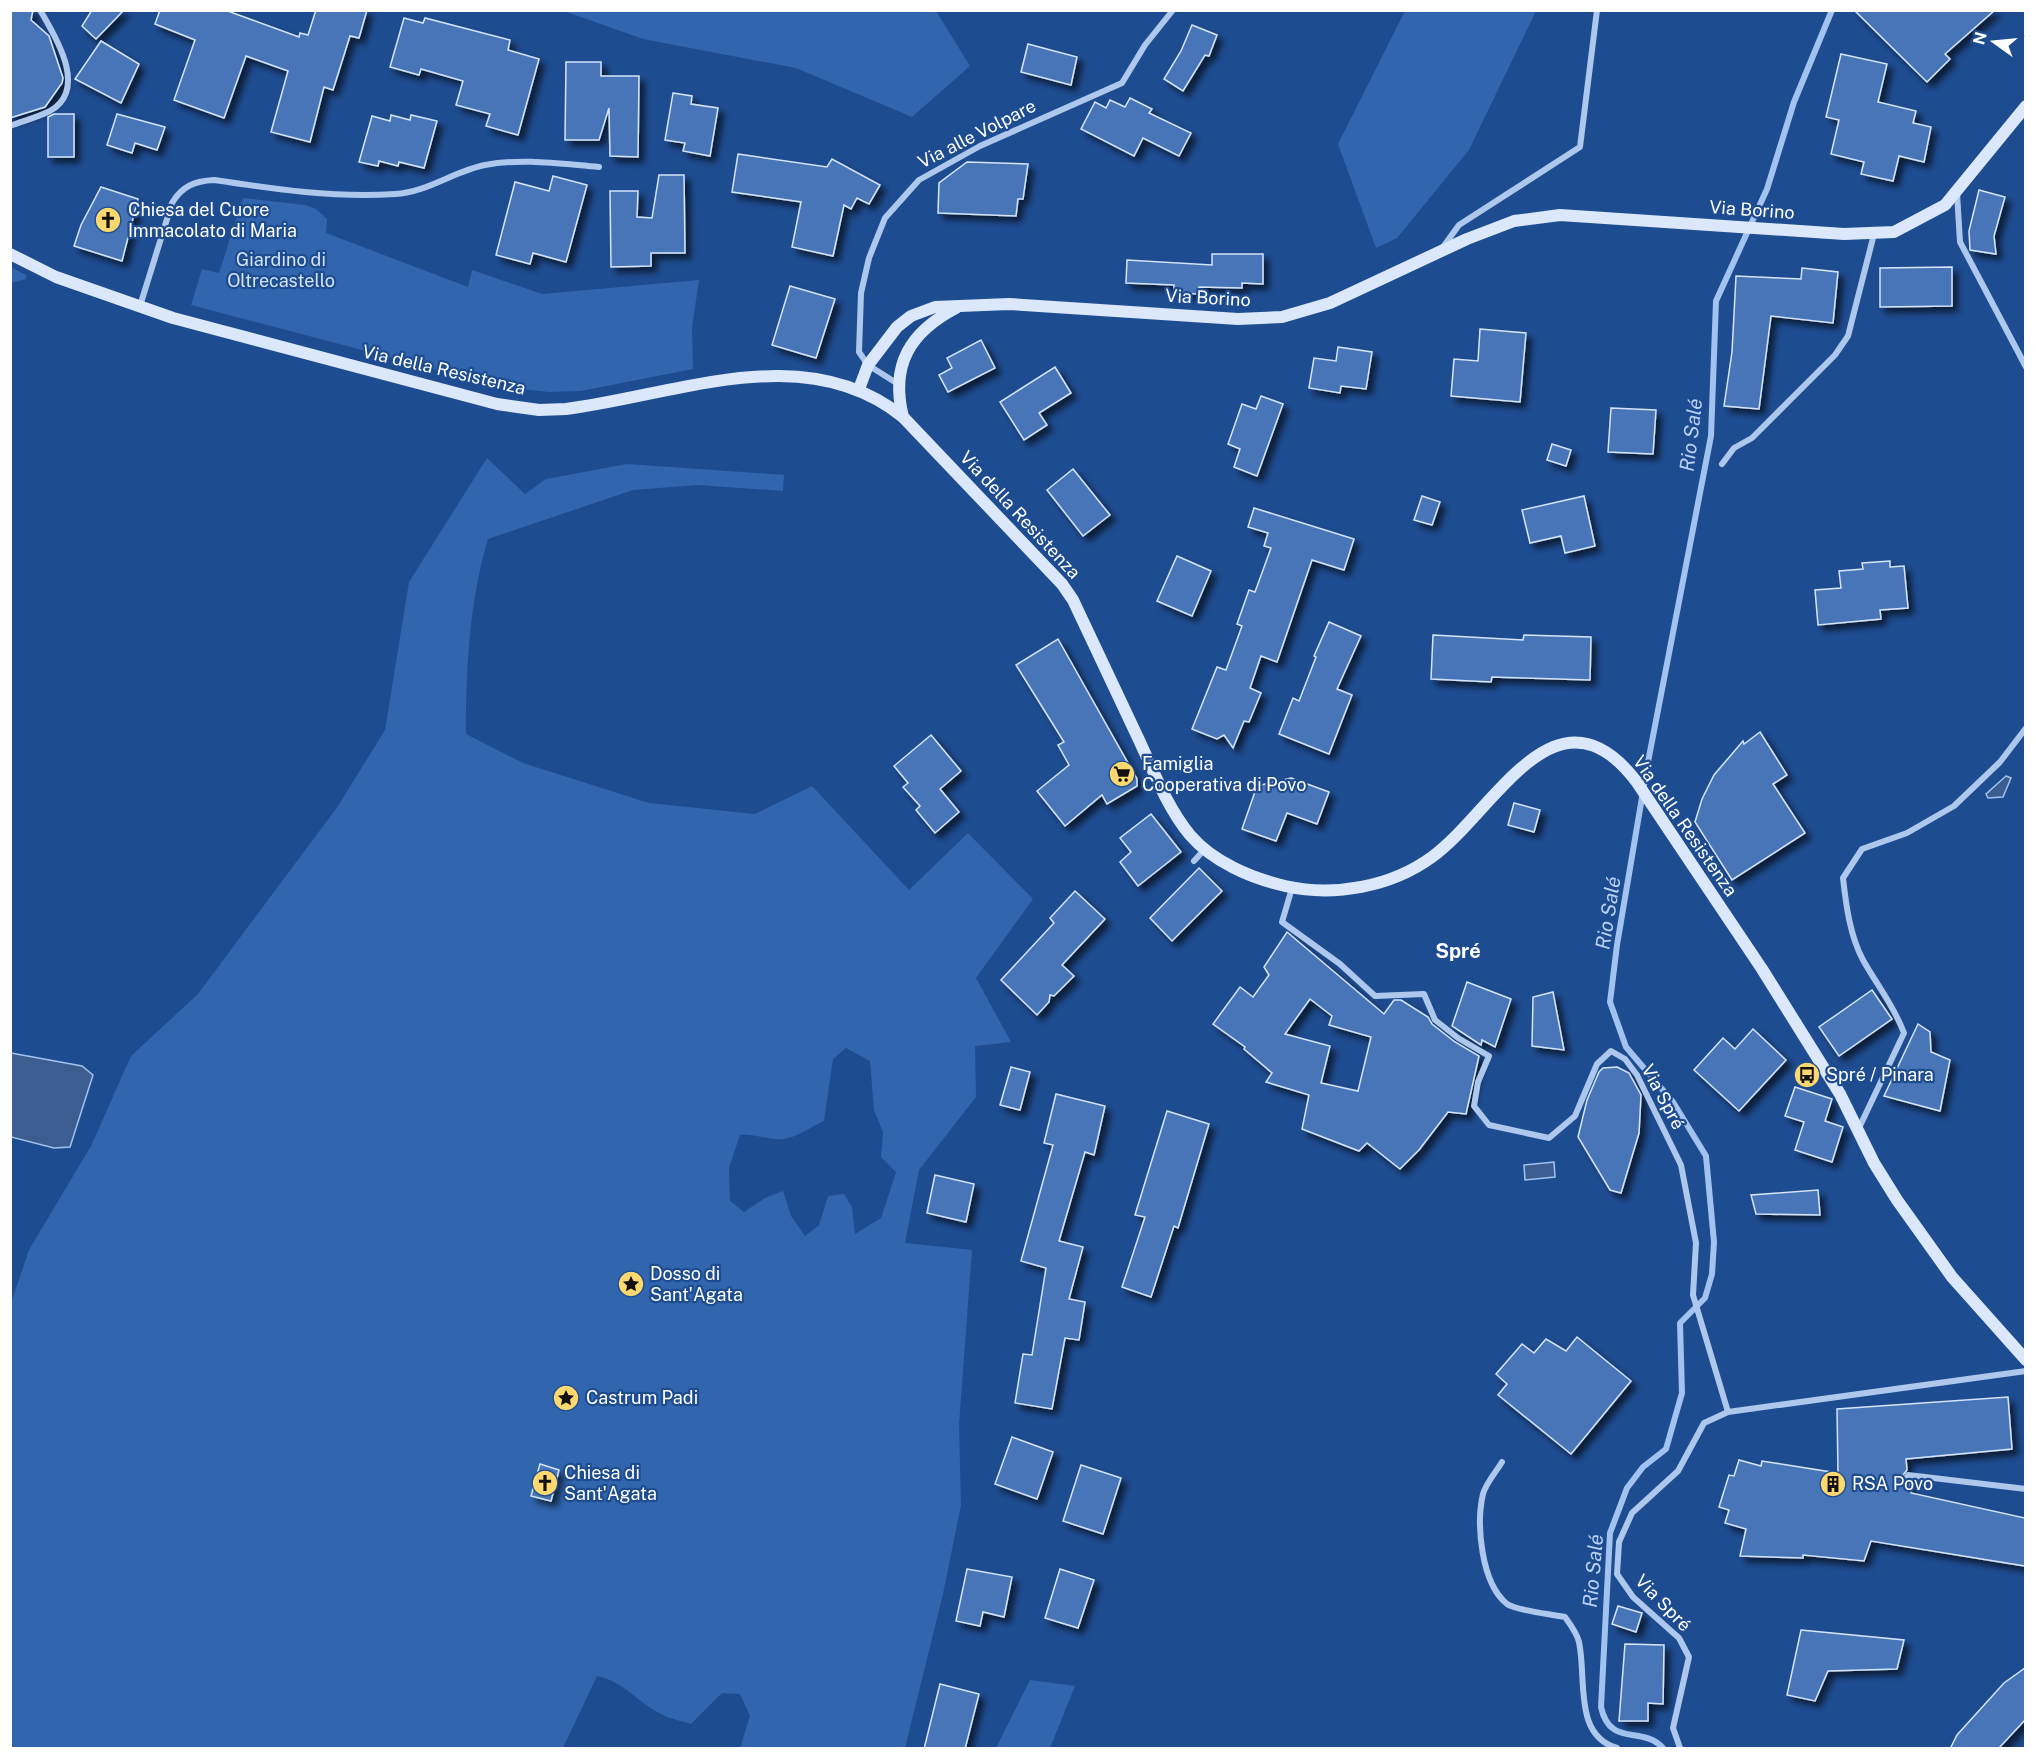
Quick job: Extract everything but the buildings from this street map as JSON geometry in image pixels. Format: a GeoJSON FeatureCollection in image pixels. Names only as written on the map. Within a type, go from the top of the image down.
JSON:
{"type":"FeatureCollection","features":[{"type":"Feature","properties":{"kind":"street"},"geometry":{"type":"LineString","coordinates":[[10,126],[52,110],[62,99],[67,84],[67,64],[40,10]]}},
{"type":"Feature","properties":{"kind":"street","name":"Via alle Volpare"},"geometry":{"type":"LineString","coordinates":[[868,365],[859,352],[861,293],[869,258],[885,218],[902,196],[919,180],[980,146],[1122,83],[1144,45],[1173,10]]}},
{"type":"Feature","properties":{"kind":"street","name":"Via Borino"},"geometry":{"type":"LineString","coordinates":[[1438,253],[1459,225],[1580,147],[1597,10]]}},
{"type":"Feature","properties":{"kind":"street","name":"Via Borino"},"geometry":{"type":"LineString","coordinates":[[859,389],[868,365],[885,340],[911,316],[935,307],[1057,306],[1238,318],[1282,317],[1330,303],[1514,221],[1537,217],[1579,216],[1874,234],[1894,231],[1944,205],[1957,193],[2024,110]]}},
{"type":"Feature","properties":{"kind":"street"},"geometry":{"type":"LineString","coordinates":[[140,306],[172,203],[178,193],[200,181],[214,180],[319,195],[397,194],[430,187],[483,165],[524,161],[599,167]]}},
{"type":"Feature","properties":{"kind":"street"},"geometry":{"type":"LineString","coordinates":[[1957,193],[1960,242],[2025,366]]}},
{"type":"Feature","properties":{"kind":"street"},"geometry":{"type":"LineString","coordinates":[[1722,464],[1734,448],[1752,438],[1835,355],[1848,336],[1874,234]]}},
{"type":"Feature","properties":{"kind":"street","name":"Via della Resistenza"},"geometry":{"type":"LineString","coordinates":[[10,254],[56,277],[140,306],[497,404],[566,409],[760,375],[811,377],[859,389],[903,417],[1062,584],[1078,610],[1164,795],[1190,835],[1204,850],[1223,862],[1250,874],[1293,888],[1322,892],[1349,890],[1390,878],[1430,858],[1455,838],[1518,771],[1544,748],[1561,742],[1575,741],[1598,747],[1625,766],[1762,969],[1859,1128],[1874,1163],[1922,1236],[1952,1277],[2025,1360]]}},
{"type":"Feature","properties":{"kind":"street","name":"Via Borino"},"geometry":{"type":"LineString","coordinates":[[903,417],[898,384],[912,342],[935,319],[963,305]]}},
{"type":"Feature","properties":{"kind":"street"},"geometry":{"type":"LineString","coordinates":[[868,365],[898,384]]}},
{"type":"Feature","properties":{"kind":"street"},"geometry":{"type":"LineString","coordinates":[[1859,1128],[1904,1033],[1896,1009],[1862,957],[1847,910],[1843,878],[1862,849],[1906,833],[1954,806],[2000,762],[2025,728]]}},
{"type":"Feature","properties":{"kind":"street"},"geometry":{"type":"LineString","coordinates":[[1194,861],[1204,850]]}},
{"type":"Feature","properties":{"kind":"street","name":"Via Spré"},"geometry":{"type":"LineString","coordinates":[[1293,888],[1282,922],[1340,964],[1375,996],[1424,994],[1435,1020],[1458,1038],[1489,1056],[1478,1082],[1474,1106],[1489,1125],[1549,1138],[1575,1116],[1597,1064],[1611,1051],[1625,1059],[1637,1074],[1681,1165],[1696,1243],[1693,1295],[1703,1322],[1710,1356],[1728,1412]]}},
{"type":"Feature","properties":{"kind":"street","name":"Via Spré"},"geometry":{"type":"LineString","coordinates":[[1680,1749],[1673,1728],[1689,1657],[1679,1638],[1633,1597],[1617,1574],[1619,1542],[1632,1514],[1678,1471],[1704,1423],[1728,1412],[2025,1371]]}},
{"type":"Feature","properties":{"kind":"street"},"geometry":{"type":"LineString","coordinates":[[1502,1462],[1483,1493],[1482,1556],[1494,1590],[1508,1605],[1565,1617],[1579,1639],[1588,1725],[1604,1744],[1617,1749]]}},
{"type":"Feature","properties":{"kind":"street"},"geometry":{"type":"LineString","coordinates":[[1908,1475],[2025,1489]]}},
{"type":"Feature","properties":{"kind":"green space"},"geometry":{"type":"Polygon","coordinates":[[[564,11],[936,11],[970,66],[912,117],[796,68],[643,39],[564,11]]]}},
{"type":"Feature","properties":{"kind":"green space"},"geometry":{"type":"Polygon","coordinates":[[[1405,11],[1536,11],[1469,150],[1397,238],[1376,248],[1338,144],[1405,11]]]}},
{"type":"Feature","properties":{"kind":"green space","name":"Giardino di Oltrecastello"},"geometry":{"type":"Polygon","coordinates":[[[243,198],[305,205],[316,209],[327,219],[326,233],[468,287],[472,270],[542,294],[699,280],[692,328],[693,369],[581,391],[549,392],[502,387],[191,305],[202,269],[219,273],[243,198]]]}},
{"type":"Feature","properties":{"kind":"green space"},"geometry":{"type":"Polygon","coordinates":[[[11,267],[26,275],[26,279],[11,283],[11,267]]]}},
{"type":"Feature","properties":{"kind":"green space"},"geometry":{"type":"Polygon","coordinates":[[[487,458],[525,494],[546,479],[627,464],[784,475],[783,491],[698,485],[633,490],[488,539],[477,588],[470,636],[466,734],[523,763],[649,803],[755,814],[812,786],[909,890],[968,833],[1033,899],[976,978],[1011,1042],[975,1046],[976,1097],[919,1170],[905,1243],[972,1250],[959,1425],[961,1505],[943,1594],[905,1748],[740,1748],[750,1716],[740,1694],[722,1693],[691,1724],[663,1715],[615,1683],[597,1676],[563,1748],[11,1748],[10,1306],[29,1250],[91,1146],[131,1056],[198,994],[338,806],[385,730],[409,582],[487,458]],[[846,1048],[833,1059],[824,1121],[799,1134],[783,1139],[740,1135],[729,1168],[730,1201],[744,1212],[765,1198],[783,1191],[791,1216],[805,1236],[819,1225],[828,1196],[844,1194],[852,1207],[855,1234],[881,1218],[896,1172],[881,1157],[883,1132],[874,1110],[870,1061],[846,1048]]]}},
{"type":"Feature","properties":{"kind":"green space"},"geometry":{"type":"Polygon","coordinates":[[[1030,1680],[1075,1686],[1050,1748],[996,1748],[1030,1680]]]}},
{"type":"Feature","properties":{"kind":"shaded area"},"geometry":{"type":"Polygon","coordinates":[[[2006,776],[2011,778],[2003,797],[1988,798],[1986,794],[2006,776]]]}},
{"type":"Feature","properties":{"kind":"shaded area"},"geometry":{"type":"Polygon","coordinates":[[[11,1053],[82,1066],[93,1075],[70,1147],[54,1148],[11,1137],[11,1053]]]}},
{"type":"Feature","properties":{"kind":"shaded area"},"geometry":{"type":"Polygon","coordinates":[[[1554,1162],[1555,1177],[1525,1180],[1524,1165],[1554,1162]]]}},
{"type":"Feature","properties":{"kind":"waterway","name":"Rio Salé"},"geometry":{"type":"LineString","coordinates":[[1663,1748],[1655,1741],[1619,1732],[1605,1720],[1601,1707],[1610,1533],[1627,1488],[1643,1467],[1666,1449],[1682,1393],[1680,1323],[1705,1298],[1712,1274],[1714,1242],[1706,1156],[1673,1102],[1626,1047],[1610,1002],[1617,945],[1648,762],[1711,436],[1716,301],[1767,189],[1794,102],[1832,10]]}},
{"type":"Feature","properties":{"kind":"place","name":"Chiesa del Cuore Immacolato di Maria"},"geometry":{"type":"Point","coordinates":[108,220]}},
{"type":"Feature","properties":{"kind":"place","name":"Famiglia Cooperativa di Povo"},"geometry":{"type":"Point","coordinates":[1122,774]}},
{"type":"Feature","properties":{"kind":"place","name":"Spré / Pinara"},"geometry":{"type":"Point","coordinates":[1807,1075]}},
{"type":"Feature","properties":{"kind":"place","name":"Dosso di Sant'Agata"},"geometry":{"type":"Point","coordinates":[631,1284]}},
{"type":"Feature","properties":{"kind":"place","name":"Castrum Padi"},"geometry":{"type":"Point","coordinates":[566,1398]}},
{"type":"Feature","properties":{"kind":"place","name":"Chiesa di Sant'Agata"},"geometry":{"type":"Point","coordinates":[545,1483]}},
{"type":"Feature","properties":{"kind":"place","name":"RSA Povo"},"geometry":{"type":"Point","coordinates":[1833,1484]}},
{"type":"Feature","properties":{"kind":"district","name":"Spré"},"geometry":{"type":"Point","coordinates":[1458,951]}}]}
